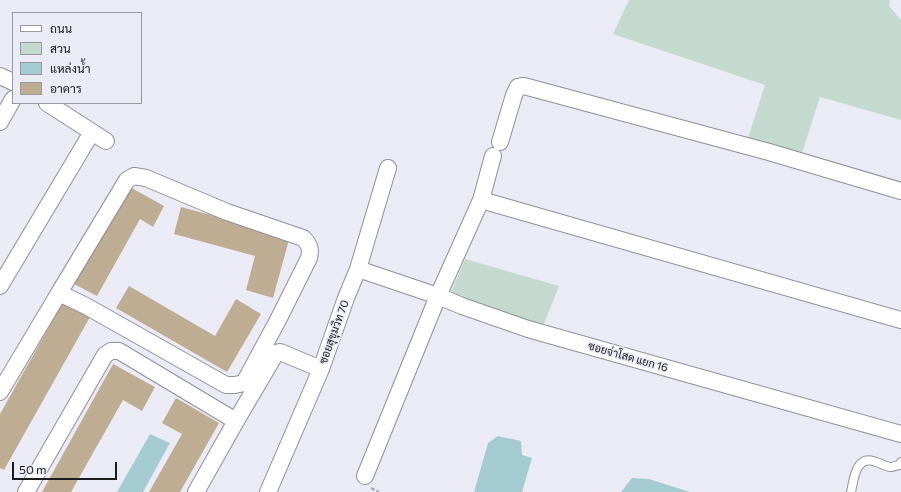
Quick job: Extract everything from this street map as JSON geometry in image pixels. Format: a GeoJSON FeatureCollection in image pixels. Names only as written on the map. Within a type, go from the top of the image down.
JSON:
{"type":"FeatureCollection","features":[{"type":"Feature","properties":{"kind":"street"},"geometry":{"type":"LineString","coordinates":[[0,76],[12,82]]}},
{"type":"Feature","properties":{"kind":"street"},"geometry":{"type":"LineString","coordinates":[[365,476],[438,296],[480,200],[514,94],[518,87],[524,86],[769,152],[901,191]]}},
{"type":"Feature","properties":{"kind":"street"},"geometry":{"type":"LineString","coordinates":[[0,122],[12,101]]}},
{"type":"Feature","properties":{"kind":"street"},"geometry":{"type":"LineString","coordinates":[[49,104],[106,142]]}},
{"type":"Feature","properties":{"kind":"street"},"geometry":{"type":"LineString","coordinates":[[0,286],[92,132]]}},
{"type":"Feature","properties":{"kind":"street","name":"ซอยสุขุมวิท 70"},"geometry":{"type":"LineString","coordinates":[[268,492],[321,369],[346,298],[358,270],[388,168]]}},
{"type":"Feature","properties":{"kind":"street"},"geometry":{"type":"LineString","coordinates":[[0,392],[126,180],[134,176],[146,178],[227,212],[303,238],[308,242],[311,249],[309,258],[244,383],[235,385],[226,385],[86,306],[59,293]]}},
{"type":"Feature","properties":{"kind":"street"},"geometry":{"type":"LineString","coordinates":[[480,200],[901,320]]}},
{"type":"Feature","properties":{"kind":"street","name":"ซอยจ่าโสด แยก 16"},"geometry":{"type":"LineString","coordinates":[[358,270],[438,296],[528,329],[901,434]]}},
{"type":"Feature","properties":{"kind":"street"},"geometry":{"type":"LineString","coordinates":[[26,492],[105,355],[111,350],[119,351],[236,421]]}},
{"type":"Feature","properties":{"kind":"street"},"geometry":{"type":"LineString","coordinates":[[196,492],[236,421],[278,352],[321,369]]}},
{"type":"Feature","properties":{"kind":"lane"},"geometry":{"type":"LineString","coordinates":[[851,492],[855,472],[860,463],[866,460],[874,461],[890,467],[900,465],[901,462]]}},
{"type":"Feature","properties":{"kind":"green space"},"geometry":{"type":"Polygon","coordinates":[[[629,0],[890,0],[889,6],[901,20],[901,120],[820,97],[802,153],[748,138],[765,85],[613,34],[629,0]]]}},
{"type":"Feature","properties":{"kind":"green space"},"geometry":{"type":"Polygon","coordinates":[[[465,259],[559,286],[543,326],[449,297],[465,259]]]}},
{"type":"Feature","properties":{"kind":"water"},"geometry":{"type":"Polygon","coordinates":[[[150,434],[170,443],[143,492],[117,492],[150,434]]]}},
{"type":"Feature","properties":{"kind":"water"},"geometry":{"type":"Polygon","coordinates":[[[498,436],[521,441],[522,455],[532,458],[522,492],[474,492],[488,443],[498,436]]]}},
{"type":"Feature","properties":{"kind":"water"},"geometry":{"type":"Polygon","coordinates":[[[632,478],[649,479],[690,492],[621,492],[632,478]]]}},
{"type":"Feature","properties":{"kind":"building"},"geometry":{"type":"Polygon","coordinates":[[[128,186],[164,206],[153,227],[140,219],[97,296],[74,284],[128,186]]]}},
{"type":"Feature","properties":{"kind":"building"},"geometry":{"type":"Polygon","coordinates":[[[181,207],[290,236],[273,298],[246,290],[255,256],[174,234],[181,207]]]}},
{"type":"Feature","properties":{"kind":"building"},"geometry":{"type":"Polygon","coordinates":[[[129,286],[215,336],[236,299],[261,314],[227,372],[116,308],[129,286]]]}},
{"type":"Feature","properties":{"kind":"building"},"geometry":{"type":"Polygon","coordinates":[[[63,302],[90,317],[4,470],[0,468],[0,414],[63,302]]]}},
{"type":"Feature","properties":{"kind":"building"},"geometry":{"type":"Polygon","coordinates":[[[113,364],[155,387],[142,411],[123,400],[71,492],[42,492],[113,364]]]}},
{"type":"Feature","properties":{"kind":"building"},"geometry":{"type":"Polygon","coordinates":[[[176,398],[219,423],[180,492],[149,492],[182,434],[162,423],[176,398]]]}}]}
